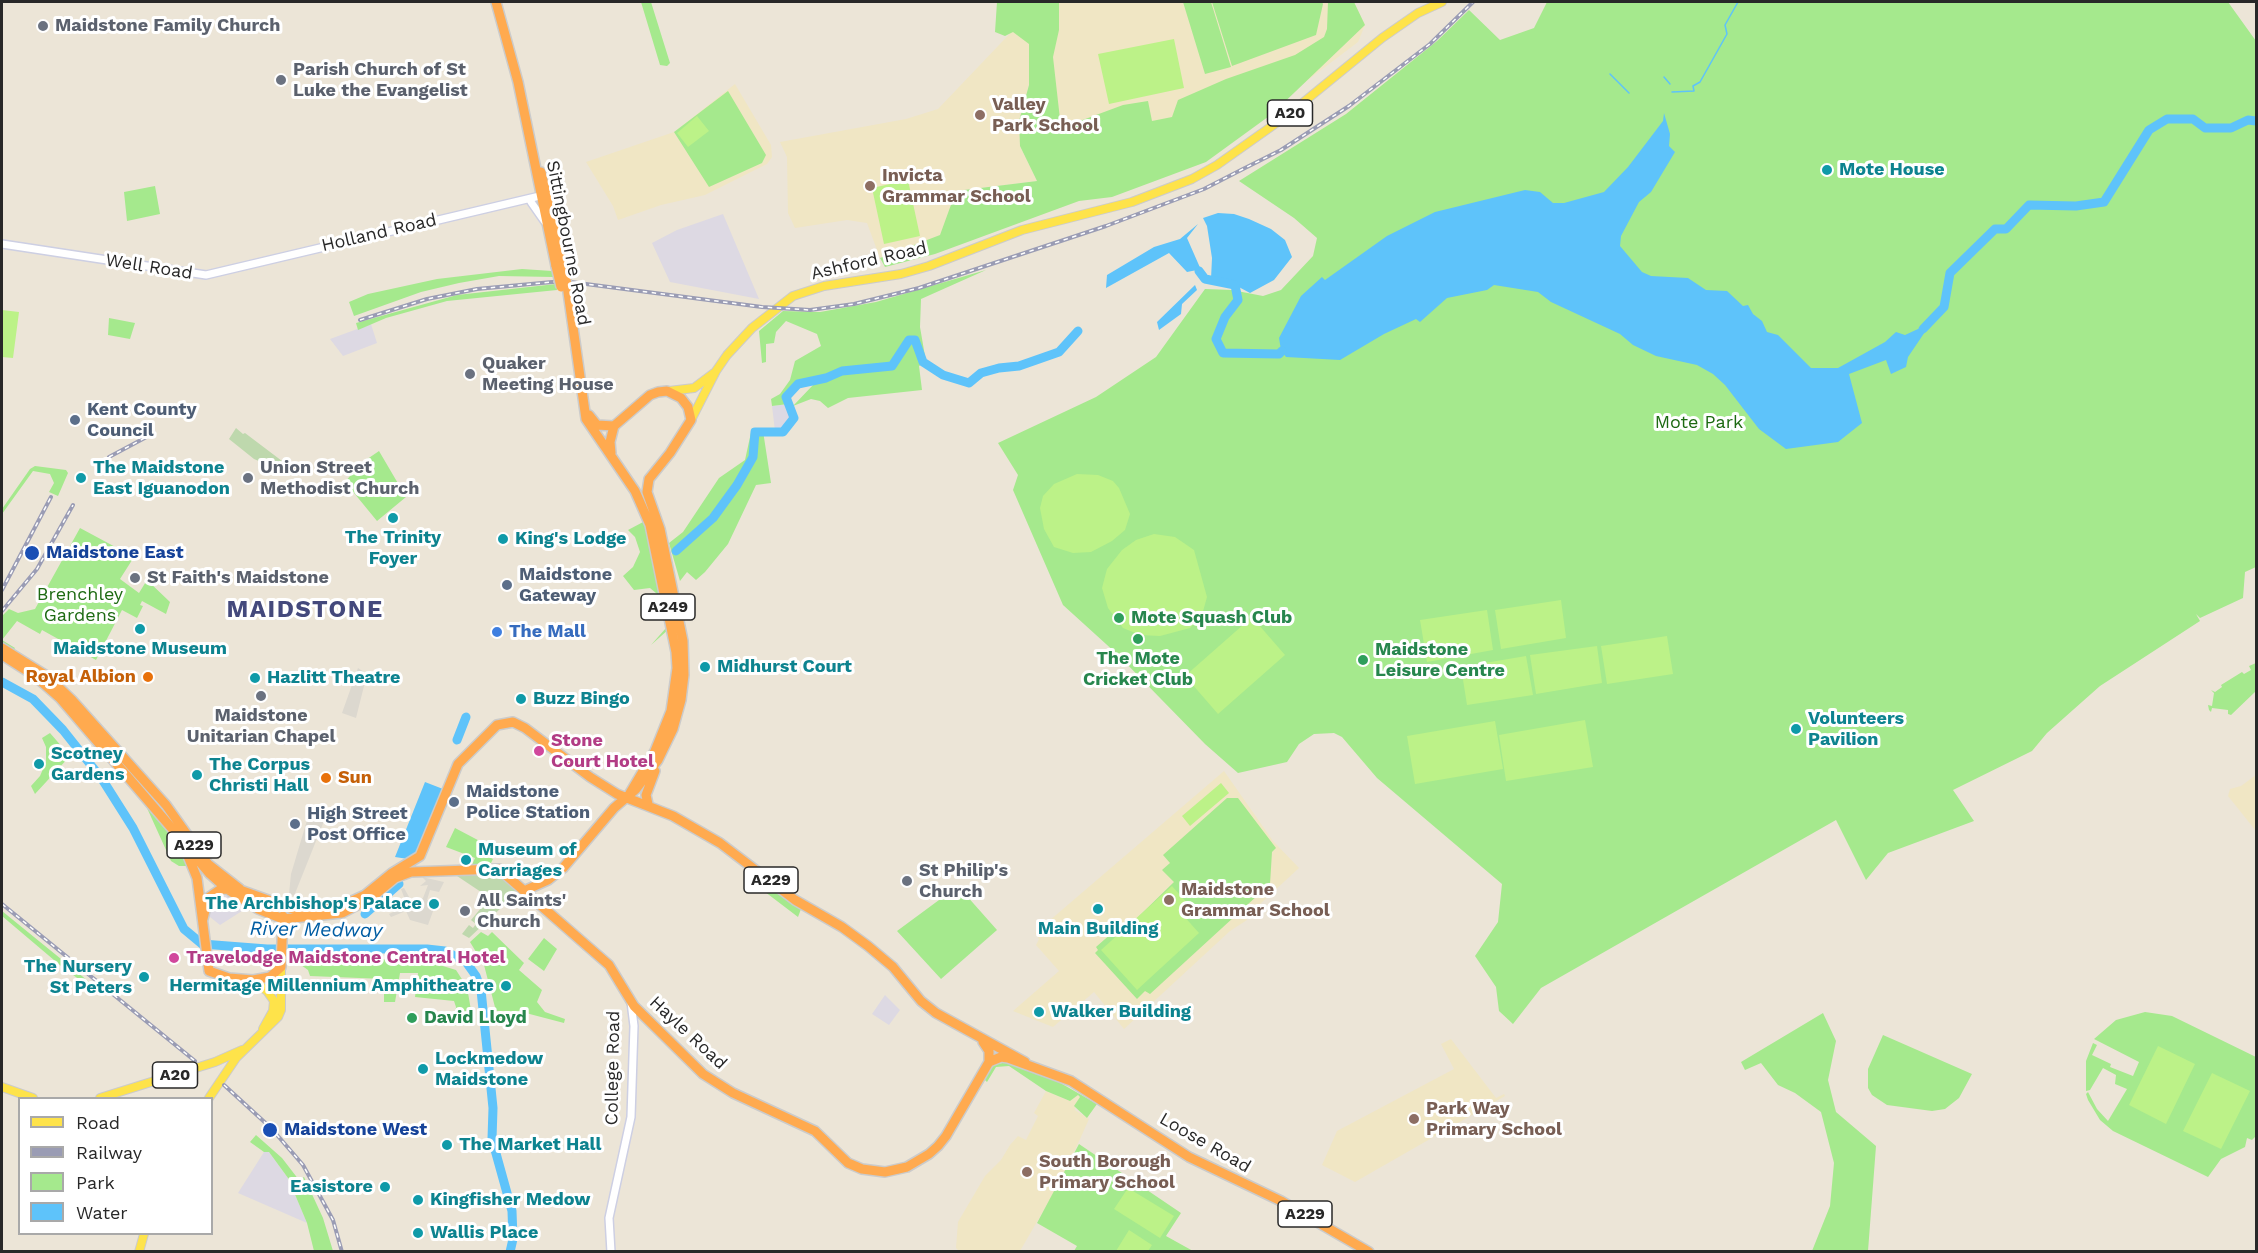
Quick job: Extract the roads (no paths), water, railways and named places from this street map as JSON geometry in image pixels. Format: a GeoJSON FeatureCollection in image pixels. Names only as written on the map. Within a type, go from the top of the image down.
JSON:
{"type":"FeatureCollection","features":[{"type":"Feature","properties":{"kind":"highway","name":"Sittingbourne Road"},"geometry":{"type":"LineString","coordinates":[[496,2],[509,44],[560,266],[567,327],[575,347],[584,407]]}},
{"type":"Feature","properties":{"kind":"highway","name":"Sittingbourne Road"},"geometry":{"type":"LineString","coordinates":[[544,197],[548,226],[560,266]]}},
{"type":"Feature","properties":{"kind":"highway"},"geometry":{"type":"LineString","coordinates":[[612,454],[610,442],[614,426],[650,395],[667,391],[685,403],[691,420]]}},
{"type":"Feature","properties":{"kind":"highway"},"geometry":{"type":"LineString","coordinates":[[584,407],[597,425],[614,426]]}},
{"type":"Feature","properties":{"kind":"highway","name":"A249"},"geometry":{"type":"LineString","coordinates":[[584,407],[592,432],[612,454],[635,491],[650,525],[673,629],[678,700],[655,751],[628,795]]}},
{"type":"Feature","properties":{"kind":"highway","name":"Ashford Road"},"geometry":{"type":"LineString","coordinates":[[649,479],[670,453],[691,420]]}},
{"type":"Feature","properties":{"kind":"highway"},"geometry":{"type":"LineString","coordinates":[[628,481],[635,483],[649,479]]}},
{"type":"Feature","properties":{"kind":"highway","name":"A249"},"geometry":{"type":"LineString","coordinates":[[648,804],[646,795],[658,760],[673,729],[684,675],[683,641],[660,529],[647,492],[649,479]]}},
{"type":"Feature","properties":{"kind":"highway","name":"A229"},"geometry":{"type":"LineString","coordinates":[[2,648],[47,676],[166,805],[205,860],[283,920]]}},
{"type":"Feature","properties":{"kind":"highway","name":"A229"},"geometry":{"type":"LineString","coordinates":[[2,655],[48,687],[97,732],[187,847],[197,878],[204,921],[206,963],[209,971],[216,975],[253,980]]}},
{"type":"Feature","properties":{"kind":"highway","name":"A229"},"geometry":{"type":"LineString","coordinates":[[204,921],[208,898],[217,891],[227,889],[244,891],[301,911],[327,910],[364,895],[392,873],[420,856],[458,764],[467,753],[503,722],[521,726],[590,777],[648,804]]}},
{"type":"Feature","properties":{"kind":"highway","name":"A249"},"geometry":{"type":"LineString","coordinates":[[526,890],[548,880],[563,868],[628,795],[640,785],[658,760]]}},
{"type":"Feature","properties":{"kind":"highway","name":"Loose Road"},"geometry":{"type":"LineString","coordinates":[[648,804],[691,825],[720,843],[795,900],[842,927],[891,965],[931,1009],[981,1040],[1071,1081],[1189,1157],[1281,1201],[1369,1251]]}},
{"type":"Feature","properties":{"kind":"highway"},"geometry":{"type":"LineString","coordinates":[[187,847],[210,874],[227,889],[258,909],[283,920],[281,966],[266,979],[253,980]]}},
{"type":"Feature","properties":{"kind":"highway"},"geometry":{"type":"LineString","coordinates":[[420,856],[424,863],[436,871]]}},
{"type":"Feature","properties":{"kind":"highway","name":"College Road"},"geometry":{"type":"LineString","coordinates":[[283,920],[338,915],[371,898],[400,875],[411,872],[493,867],[504,871],[609,965],[623,984],[631,1001]]}},
{"type":"Feature","properties":{"kind":"highway","name":"Hayle Road"},"geometry":{"type":"LineString","coordinates":[[631,1001],[704,1074],[733,1093],[821,1135],[848,1163],[862,1169],[885,1172],[897,1170],[929,1154],[946,1136],[989,1062]]}},
{"type":"Feature","properties":{"kind":"highway"},"geometry":{"type":"LineString","coordinates":[[981,1040],[989,1051],[989,1062]]}},
{"type":"Feature","properties":{"kind":"highway","name":"Loose Road"},"geometry":{"type":"LineString","coordinates":[[989,1062],[1001,1057],[1025,1062]]}},
{"type":"Feature","properties":{"kind":"main road","name":"Ashford Road"},"geometry":{"type":"LineString","coordinates":[[691,420],[716,371],[742,338],[793,296],[824,286],[900,274],[929,266],[1022,230],[1132,202],[1192,179],[1217,165],[1289,114],[1382,38],[1418,13],[1442,2]]}},
{"type":"Feature","properties":{"kind":"main road","name":"Holland Road"},"geometry":{"type":"LineString","coordinates":[[235,267],[544,197]]}},
{"type":"Feature","properties":{"kind":"main road"},"geometry":{"type":"LineString","coordinates":[[527,201],[548,226]]}},
{"type":"Feature","properties":{"kind":"main road","name":"Well Road"},"geometry":{"type":"LineString","coordinates":[[2,244],[198,275],[235,267]]}},
{"type":"Feature","properties":{"kind":"main road","name":"A20"},"geometry":{"type":"LineString","coordinates":[[667,391],[694,388],[716,371]]}},
{"type":"Feature","properties":{"kind":"main road","name":"A20"},"geometry":{"type":"LineString","coordinates":[[209,1097],[226,1072],[248,1046],[274,1022],[281,1010],[281,966]]}},
{"type":"Feature","properties":{"kind":"main road","name":"A20"},"geometry":{"type":"LineString","coordinates":[[253,980],[267,991],[274,1005],[259,1036]]}},
{"type":"Feature","properties":{"kind":"main road","name":"College Road"},"geometry":{"type":"LineString","coordinates":[[611,1251],[609,1218],[631,1117],[634,1026],[631,1001]]}},
{"type":"Feature","properties":{"kind":"main road"},"geometry":{"type":"LineString","coordinates":[[634,1026],[641,1019],[648,1020]]}},
{"type":"Feature","properties":{"kind":"main road","name":"A20"},"geometry":{"type":"LineString","coordinates":[[103,1097],[215,1062],[248,1046]]}},
{"type":"Feature","properties":{"kind":"main road","name":"A20"},"geometry":{"type":"LineString","coordinates":[[215,1062],[226,1072]]}},
{"type":"Feature","properties":{"kind":"main road"},"geometry":{"type":"LineString","coordinates":[[2,1087],[28,1097]]}},
{"type":"Feature","properties":{"kind":"main road"},"geometry":{"type":"LineString","coordinates":[[139,1251],[142,1236]]}},
{"type":"Feature","properties":{"kind":"water"},"geometry":{"type":"Polygon","coordinates":[[[1664,113],[1670,134],[1669,146],[1675,152],[1651,192],[1639,202],[1621,236],[1620,246],[1642,272],[1651,276],[1688,278],[1706,290],[1727,291],[1743,306],[1748,305],[1753,314],[1762,321],[1767,332],[1778,335],[1811,368],[1838,368],[1885,342],[1896,332],[1905,335],[1931,323],[1908,357],[1906,367],[1891,374],[1886,360],[1849,374],[1862,423],[1838,442],[1786,449],[1759,429],[1725,385],[1713,374],[1697,365],[1656,356],[1633,345],[1620,334],[1551,302],[1538,292],[1494,285],[1487,290],[1447,298],[1420,322],[1416,319],[1384,334],[1340,360],[1286,357],[1281,350],[1279,338],[1301,296],[1322,277],[1325,280],[1387,236],[1435,212],[1525,190],[1540,192],[1553,203],[1564,203],[1604,192],[1628,167],[1663,121],[1664,113]]]}},
{"type":"Feature","properties":{"kind":"water"},"geometry":{"type":"Polygon","coordinates":[[[1218,213],[1234,214],[1249,219],[1271,229],[1285,240],[1292,257],[1274,280],[1250,293],[1235,285],[1214,282],[1211,279],[1212,258],[1207,226],[1203,218],[1218,213]]]}},
{"type":"Feature","properties":{"kind":"water"},"geometry":{"type":"Polygon","coordinates":[[[1198,224],[1187,238],[1205,279],[1202,281],[1197,270],[1187,272],[1169,253],[1106,288],[1107,275],[1154,247],[1180,239],[1198,224]]]}},
{"type":"Feature","properties":{"kind":"water"},"geometry":{"type":"Polygon","coordinates":[[[1195,285],[1197,290],[1182,304],[1181,314],[1159,330],[1157,322],[1195,285]]]}},
{"type":"Feature","properties":{"kind":"water"},"geometry":{"type":"Polygon","coordinates":[[[425,782],[443,789],[415,855],[408,859],[395,857],[425,782]]]}},
{"type":"Feature","properties":{"kind":"waterway"},"geometry":{"type":"LineString","coordinates":[[1672,92],[1694,91],[1693,86],[1700,82],[1727,34],[1725,25],[1738,2]]}},
{"type":"Feature","properties":{"kind":"waterway"},"geometry":{"type":"LineString","coordinates":[[1610,74],[1629,93]]}},
{"type":"Feature","properties":{"kind":"waterway"},"geometry":{"type":"LineString","coordinates":[[1664,77],[1670,84]]}},
{"type":"Feature","properties":{"kind":"waterway"},"geometry":{"type":"LineString","coordinates":[[1923,329],[1944,307],[1950,273],[1995,229],[2006,229],[2029,205],[2076,206],[2104,202],[2149,130],[2167,119],[2193,119],[2205,128],[2231,128],[2248,120],[2256,121]]}},
{"type":"Feature","properties":{"kind":"waterway"},"geometry":{"type":"LineString","coordinates":[[1199,271],[1205,279],[1235,285],[1238,300],[1225,317],[1216,339],[1223,353],[1279,354],[1282,351]]}},
{"type":"Feature","properties":{"kind":"waterway"},"geometry":{"type":"LineString","coordinates":[[676,551],[713,518],[737,485],[753,457],[755,432],[783,432],[794,418],[786,397],[798,384],[826,378],[842,371],[892,366],[909,340],[915,340],[923,362],[943,375],[969,383],[981,373],[1019,366],[1059,352],[1078,331]]}},
{"type":"Feature","properties":{"kind":"waterway","name":"River Medway"},"geometry":{"type":"LineString","coordinates":[[2,682],[33,699],[63,730],[102,779],[133,828],[184,929],[202,944],[267,949],[427,949],[445,951],[466,962],[476,976],[481,990],[493,1108],[492,1139],[512,1211],[513,1239],[510,1252]]}},
{"type":"Feature","properties":{"kind":"waterway"},"geometry":{"type":"LineString","coordinates":[[457,740],[466,717]]}},
{"type":"Feature","properties":{"kind":"waterway"},"geometry":{"type":"LineString","coordinates":[[365,914],[399,884]]}},
{"type":"Feature","properties":{"kind":"railway"},"geometry":{"type":"LineString","coordinates":[[360,320],[427,299],[477,289],[563,281],[762,307],[810,310],[854,304],[919,288],[1106,226],[1204,189],[1281,150],[1349,106],[1430,44],[1473,2]]}},
{"type":"Feature","properties":{"kind":"railway"},"geometry":{"type":"LineString","coordinates":[[109,457],[154,433]]}},
{"type":"Feature","properties":{"kind":"railway"},"geometry":{"type":"LineString","coordinates":[[2,590],[51,497]]}},
{"type":"Feature","properties":{"kind":"railway"},"geometry":{"type":"LineString","coordinates":[[2,611],[37,569],[73,505]]}},
{"type":"Feature","properties":{"kind":"railway"},"geometry":{"type":"LineString","coordinates":[[2,904],[195,1061]]}},
{"type":"Feature","properties":{"kind":"railway"},"geometry":{"type":"LineString","coordinates":[[224,1085],[271,1128],[303,1165],[333,1220],[342,1252]]}},
{"type":"Feature","properties":{"kind":"place","name":"Maidstone Family Church"},"geometry":{"type":"Point","coordinates":[43,26]}},
{"type":"Feature","properties":{"kind":"place","name":"Parish Church of St Luke the Evangelist"},"geometry":{"type":"Point","coordinates":[281,80]}},
{"type":"Feature","properties":{"kind":"place","name":"Valley Park School"},"geometry":{"type":"Point","coordinates":[980,115]}},
{"type":"Feature","properties":{"kind":"place","name":"Mote House"},"geometry":{"type":"Point","coordinates":[1827,170]}},
{"type":"Feature","properties":{"kind":"place","name":"Invicta Grammar School"},"geometry":{"type":"Point","coordinates":[870,186]}},
{"type":"Feature","properties":{"kind":"place","name":"Quaker Meeting House"},"geometry":{"type":"Point","coordinates":[470,374]}},
{"type":"Feature","properties":{"kind":"place","name":"Kent County Council"},"geometry":{"type":"Point","coordinates":[75,420]}},
{"type":"Feature","properties":{"kind":"place","name":"The Maidstone East Iguanodon"},"geometry":{"type":"Point","coordinates":[81,478]}},
{"type":"Feature","properties":{"kind":"place","name":"Union Street Methodist Church"},"geometry":{"type":"Point","coordinates":[248,478]}},
{"type":"Feature","properties":{"kind":"place","name":"The Trinity Foyer"},"geometry":{"type":"Point","coordinates":[393,518]}},
{"type":"Feature","properties":{"kind":"place","name":"King's Lodge"},"geometry":{"type":"Point","coordinates":[503,539]}},
{"type":"Feature","properties":{"kind":"place","name":"Maidstone East"},"geometry":{"type":"Point","coordinates":[32,553]}},
{"type":"Feature","properties":{"kind":"place","name":"St Faith's Maidstone"},"geometry":{"type":"Point","coordinates":[135,578]}},
{"type":"Feature","properties":{"kind":"place","name":"Maidstone Gateway"},"geometry":{"type":"Point","coordinates":[507,585]}},
{"type":"Feature","properties":{"kind":"place","name":"Mote Squash Club"},"geometry":{"type":"Point","coordinates":[1119,618]}},
{"type":"Feature","properties":{"kind":"place","name":"Maidstone Museum"},"geometry":{"type":"Point","coordinates":[140,629]}},
{"type":"Feature","properties":{"kind":"place","name":"The Mall"},"geometry":{"type":"Point","coordinates":[497,632]}},
{"type":"Feature","properties":{"kind":"place","name":"The Mote Cricket Club"},"geometry":{"type":"Point","coordinates":[1138,639]}},
{"type":"Feature","properties":{"kind":"place","name":"Maidstone Leisure Centre"},"geometry":{"type":"Point","coordinates":[1363,660]}},
{"type":"Feature","properties":{"kind":"place","name":"Midhurst Court"},"geometry":{"type":"Point","coordinates":[705,667]}},
{"type":"Feature","properties":{"kind":"place","name":"Royal Albion"},"geometry":{"type":"Point","coordinates":[148,677]}},
{"type":"Feature","properties":{"kind":"place","name":"Hazlitt Theatre"},"geometry":{"type":"Point","coordinates":[255,678]}},
{"type":"Feature","properties":{"kind":"place","name":"Maidstone Unitarian Chapel"},"geometry":{"type":"Point","coordinates":[261,696]}},
{"type":"Feature","properties":{"kind":"place","name":"Buzz Bingo"},"geometry":{"type":"Point","coordinates":[521,699]}},
{"type":"Feature","properties":{"kind":"place","name":"Volunteers Pavilion"},"geometry":{"type":"Point","coordinates":[1796,729]}},
{"type":"Feature","properties":{"kind":"place","name":"Stone Court Hotel"},"geometry":{"type":"Point","coordinates":[539,751]}},
{"type":"Feature","properties":{"kind":"place","name":"Scotney Gardens"},"geometry":{"type":"Point","coordinates":[39,764]}},
{"type":"Feature","properties":{"kind":"place","name":"The Corpus Christi Hall"},"geometry":{"type":"Point","coordinates":[197,775]}},
{"type":"Feature","properties":{"kind":"place","name":"Sun"},"geometry":{"type":"Point","coordinates":[326,778]}},
{"type":"Feature","properties":{"kind":"place","name":"Maidstone Police Station"},"geometry":{"type":"Point","coordinates":[454,802]}},
{"type":"Feature","properties":{"kind":"place","name":"High Street Post Office"},"geometry":{"type":"Point","coordinates":[295,824]}},
{"type":"Feature","properties":{"kind":"place","name":"Museum of Carriages"},"geometry":{"type":"Point","coordinates":[466,860]}},
{"type":"Feature","properties":{"kind":"place","name":"St Philip's Church"},"geometry":{"type":"Point","coordinates":[907,881]}},
{"type":"Feature","properties":{"kind":"place","name":"Maidstone Grammar School"},"geometry":{"type":"Point","coordinates":[1169,900]}},
{"type":"Feature","properties":{"kind":"place","name":"The Archbishop's Palace"},"geometry":{"type":"Point","coordinates":[434,904]}},
{"type":"Feature","properties":{"kind":"place","name":"Main Building"},"geometry":{"type":"Point","coordinates":[1098,909]}},
{"type":"Feature","properties":{"kind":"place","name":"All Saints' Church"},"geometry":{"type":"Point","coordinates":[465,911]}},
{"type":"Feature","properties":{"kind":"place","name":"Travelodge Maidstone Central Hotel"},"geometry":{"type":"Point","coordinates":[174,958]}},
{"type":"Feature","properties":{"kind":"place","name":"The Nursery St Peters"},"geometry":{"type":"Point","coordinates":[144,977]}},
{"type":"Feature","properties":{"kind":"place","name":"Hermitage Millennium Amphitheatre"},"geometry":{"type":"Point","coordinates":[506,986]}},
{"type":"Feature","properties":{"kind":"place","name":"Walker Building"},"geometry":{"type":"Point","coordinates":[1039,1012]}},
{"type":"Feature","properties":{"kind":"place","name":"David Lloyd"},"geometry":{"type":"Point","coordinates":[412,1018]}},
{"type":"Feature","properties":{"kind":"place","name":"Lockmedow Maidstone"},"geometry":{"type":"Point","coordinates":[423,1069]}},
{"type":"Feature","properties":{"kind":"place","name":"Park Way Primary School"},"geometry":{"type":"Point","coordinates":[1414,1119]}},
{"type":"Feature","properties":{"kind":"place","name":"Maidstone West"},"geometry":{"type":"Point","coordinates":[270,1130]}},
{"type":"Feature","properties":{"kind":"place","name":"The Market Hall"},"geometry":{"type":"Point","coordinates":[447,1145]}},
{"type":"Feature","properties":{"kind":"place","name":"South Borough Primary School"},"geometry":{"type":"Point","coordinates":[1027,1172]}},
{"type":"Feature","properties":{"kind":"place","name":"Easistore"},"geometry":{"type":"Point","coordinates":[385,1187]}},
{"type":"Feature","properties":{"kind":"place","name":"Kingfisher Medow"},"geometry":{"type":"Point","coordinates":[418,1200]}},
{"type":"Feature","properties":{"kind":"place","name":"Wallis Place"},"geometry":{"type":"Point","coordinates":[418,1233]}},
{"type":"Feature","properties":{"kind":"district","name":"MAIDSTONE"},"geometry":{"type":"Point","coordinates":[305,610]}},
{"type":"Feature","properties":{"kind":"park label","name":"Mote Park"},"geometry":{"type":"Point","coordinates":[1699,423]}},
{"type":"Feature","properties":{"kind":"park label","name":"Brenchley Gardens"},"geometry":{"type":"Point","coordinates":[80,605]}}]}
